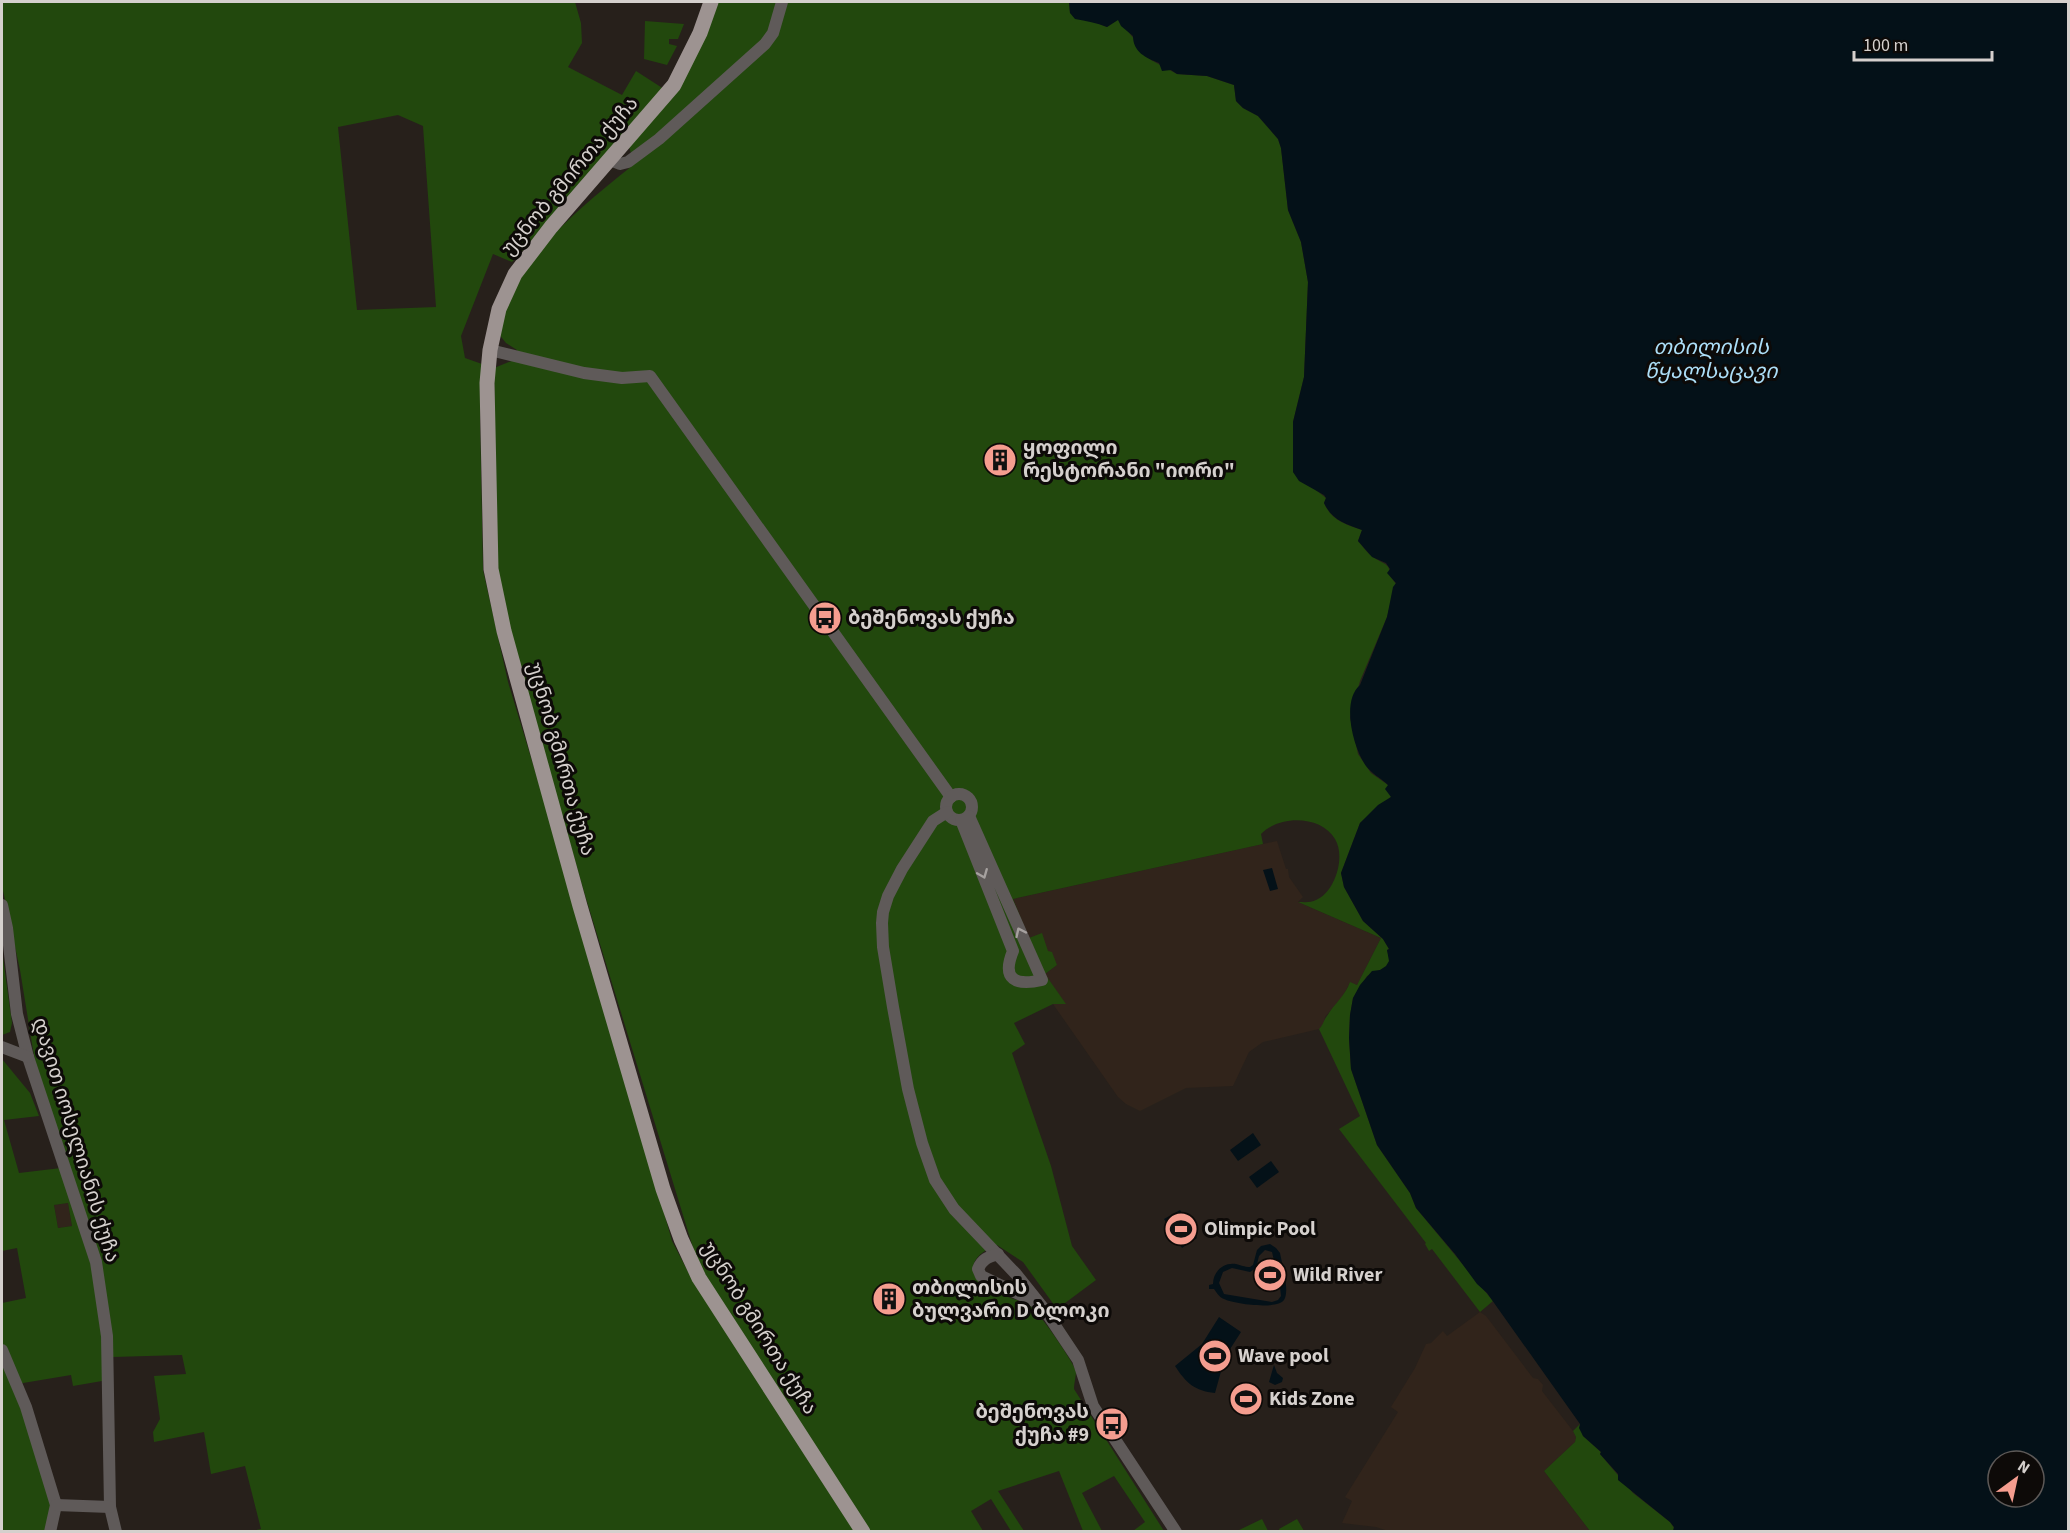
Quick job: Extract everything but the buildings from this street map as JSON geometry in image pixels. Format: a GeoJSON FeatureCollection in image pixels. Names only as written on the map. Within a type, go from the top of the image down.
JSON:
{"type":"FeatureCollection","features":[{"type":"Feature","properties":{"kind":"main road","name":"უცნობ გმირთა ქუჩა"},"geometry":{"type":"LineString","coordinates":[[711,2],[700,33],[674,85],[551,227],[515,274],[499,309],[490,350],[487,383],[491,569],[504,632],[564,849],[663,1189],[681,1239],[699,1278],[863,1532]]}},
{"type":"Feature","properties":{"kind":"street"},"geometry":{"type":"LineString","coordinates":[[610,160],[620,164],[628,162],[659,139],[765,44],[773,33],[782,2]]}},
{"type":"Feature","properties":{"kind":"street"},"geometry":{"type":"LineString","coordinates":[[490,350],[584,373],[622,378],[650,376],[951,797]]}},
{"type":"Feature","properties":{"kind":"street"},"geometry":{"type":"LineString","coordinates":[[951,797],[963,795],[970,800],[972,808],[965,818]]}},
{"type":"Feature","properties":{"kind":"street"},"geometry":{"type":"LineString","coordinates":[[951,797],[947,804],[947,812],[953,819],[965,818]]}},
{"type":"Feature","properties":{"kind":"street"},"geometry":{"type":"LineString","coordinates":[[947,812],[933,821],[924,834],[888,896],[883,912],[883,947],[908,1089],[922,1143],[935,1180],[954,1209],[998,1254],[1040,1304],[1078,1360],[1093,1406],[1176,1532]]}},
{"type":"Feature","properties":{"kind":"street"},"geometry":{"type":"LineString","coordinates":[[965,818],[1042,980],[1027,984],[1020,983],[1012,978],[1009,972],[1009,959],[1013,951],[965,818]]}},
{"type":"Feature","properties":{"kind":"street","name":"დავით იოსელიანის ქუჩა"},"geometry":{"type":"LineString","coordinates":[[2,905],[8,928],[17,1014],[28,1057],[96,1262],[107,1336],[110,1507],[116,1532]]}},
{"type":"Feature","properties":{"kind":"street"},"geometry":{"type":"LineString","coordinates":[[2,1047],[28,1057]]}},
{"type":"Feature","properties":{"kind":"street"},"geometry":{"type":"LineString","coordinates":[[998,1254],[986,1257],[981,1262],[978,1269],[981,1276],[1040,1304]]}},
{"type":"Feature","properties":{"kind":"street"},"geometry":{"type":"LineString","coordinates":[[2,1350],[26,1407],[56,1505],[50,1532]]}},
{"type":"Feature","properties":{"kind":"street"},"geometry":{"type":"LineString","coordinates":[[56,1505],[110,1507]]}},
{"type":"Feature","properties":{"kind":"shaded area"},"geometry":{"type":"Polygon","coordinates":[[[1277,841],[1289,877],[1303,897],[1298,902],[1381,938],[1357,985],[1350,983],[1319,1029],[1263,1042],[1249,1052],[1233,1086],[1186,1088],[1140,1111],[1126,1104],[1118,1097],[1053,1004],[1065,1004],[1045,974],[1057,965],[1048,951],[1029,939],[1013,899],[1277,841]]]}},
{"type":"Feature","properties":{"kind":"shaded area"},"geometry":{"type":"Polygon","coordinates":[[[68,1203],[72,1226],[58,1228],[54,1205],[68,1203]]]}},
{"type":"Feature","properties":{"kind":"shaded area"},"geometry":{"type":"Polygon","coordinates":[[[1480,1312],[1486,1316],[1533,1378],[1538,1379],[1543,1385],[1542,1391],[1573,1431],[1576,1437],[1575,1442],[1544,1471],[1590,1531],[1391,1532],[1376,1527],[1342,1523],[1352,1501],[1345,1497],[1398,1412],[1391,1407],[1415,1368],[1426,1344],[1431,1343],[1443,1331],[1447,1336],[1480,1312]]]}},
{"type":"Feature","properties":{"kind":"green space"},"geometry":{"type":"Polygon","coordinates":[[[2,2],[575,2],[581,23],[582,43],[568,67],[622,95],[636,71],[667,91],[512,262],[493,254],[461,336],[465,358],[482,364],[480,421],[483,570],[508,682],[601,988],[672,1241],[694,1283],[855,1531],[251,1531],[261,1529],[245,1466],[211,1474],[204,1432],[154,1442],[153,1432],[160,1419],[154,1376],[186,1374],[182,1355],[113,1357],[112,1331],[36,1068],[20,970],[2,886],[2,2]],[[398,115],[338,127],[357,310],[436,307],[423,126],[398,115]]]}},
{"type":"Feature","properties":{"kind":"green space"},"geometry":{"type":"Polygon","coordinates":[[[717,2],[1069,2],[1070,13],[1107,27],[1118,19],[1151,60],[1177,74],[1207,76],[1234,85],[1236,101],[1243,108],[1258,116],[1278,139],[1281,148],[1288,210],[1301,242],[1308,282],[1304,377],[1293,422],[1293,472],[1326,498],[1324,503],[1335,518],[1362,530],[1358,541],[1375,559],[1389,568],[1390,576],[1396,584],[1387,617],[1360,681],[1350,717],[1358,754],[1371,773],[1388,785],[1391,797],[1360,823],[1341,873],[1344,887],[1363,921],[1383,939],[1389,949],[1387,950],[1391,965],[1367,976],[1353,998],[1349,1038],[1351,1069],[1377,1145],[1410,1193],[1416,1208],[1493,1301],[1480,1312],[1432,1249],[1429,1251],[1426,1243],[1339,1129],[1360,1116],[1319,1029],[1350,982],[1357,985],[1381,938],[1298,902],[1309,902],[1323,896],[1329,890],[1337,873],[1338,846],[1329,831],[1320,825],[1300,820],[1278,823],[1261,834],[1263,844],[1013,899],[1029,938],[1042,933],[1048,951],[1052,952],[1057,965],[1045,974],[1066,1004],[1053,1004],[1014,1023],[1025,1044],[1012,1053],[1051,1166],[1072,1246],[1096,1280],[1057,1309],[1023,1262],[997,1245],[976,1259],[973,1270],[979,1282],[984,1286],[1030,1306],[1048,1326],[1076,1371],[1074,1389],[1164,1531],[1133,1531],[1145,1522],[1114,1476],[1082,1493],[1102,1531],[1083,1531],[1059,1471],[998,1491],[1024,1531],[1011,1531],[991,1499],[971,1511],[983,1531],[869,1531],[698,1264],[585,895],[518,664],[497,568],[494,368],[514,360],[517,350],[506,343],[498,333],[507,302],[515,285],[545,244],[601,191],[660,143],[637,153],[631,153],[629,147],[701,43],[714,15],[717,2]]]}},
{"type":"Feature","properties":{"kind":"green space"},"geometry":{"type":"Polygon","coordinates":[[[645,21],[684,24],[678,39],[669,39],[669,44],[677,46],[667,65],[644,59],[645,21]]]}},
{"type":"Feature","properties":{"kind":"green space"},"geometry":{"type":"Polygon","coordinates":[[[2,951],[12,1023],[10,1032],[2,1035],[2,951]]]}},
{"type":"Feature","properties":{"kind":"green space"},"geometry":{"type":"Polygon","coordinates":[[[2,1059],[30,1093],[39,1116],[4,1120],[19,1173],[61,1168],[90,1257],[103,1347],[102,1381],[73,1386],[71,1375],[11,1385],[24,1416],[52,1505],[46,1531],[2,1531],[2,1303],[26,1298],[17,1248],[2,1251],[2,1059]],[[68,1203],[54,1205],[58,1228],[72,1226],[68,1203]]]}},
{"type":"Feature","properties":{"kind":"green space"},"geometry":{"type":"Polygon","coordinates":[[[1580,1424],[1583,1436],[1601,1452],[1600,1454],[1633,1493],[1670,1522],[1674,1528],[1673,1531],[1590,1531],[1544,1471],[1575,1442],[1576,1437],[1573,1431],[1580,1424]]]}},
{"type":"Feature","properties":{"kind":"green space"},"geometry":{"type":"Polygon","coordinates":[[[1262,1519],[1268,1531],[1237,1531],[1262,1519]]]}},
{"type":"Feature","properties":{"kind":"green space"},"geometry":{"type":"Polygon","coordinates":[[[1297,1519],[1304,1531],[1280,1531],[1279,1529],[1297,1519]]]}},
{"type":"Feature","properties":{"kind":"water","name":"თბილისის წყალსაცავი"},"geometry":{"type":"Polygon","coordinates":[[[1069,2],[2068,2],[2068,1531],[1673,1531],[1674,1527],[1670,1522],[1618,1480],[1618,1474],[1600,1454],[1601,1452],[1583,1436],[1579,1428],[1580,1424],[1487,1293],[1477,1284],[1416,1208],[1410,1193],[1377,1145],[1351,1069],[1349,1038],[1353,998],[1372,971],[1386,966],[1389,961],[1387,950],[1389,949],[1383,939],[1363,921],[1344,887],[1341,873],[1360,823],[1378,805],[1391,797],[1385,789],[1388,785],[1368,769],[1361,758],[1353,737],[1350,713],[1354,692],[1360,685],[1387,617],[1393,587],[1396,583],[1387,573],[1390,569],[1386,563],[1372,557],[1358,541],[1362,530],[1331,514],[1324,503],[1326,498],[1324,495],[1299,481],[1293,472],[1293,422],[1304,377],[1308,282],[1301,242],[1288,210],[1281,148],[1278,139],[1258,116],[1243,108],[1236,101],[1234,85],[1207,76],[1177,74],[1171,70],[1162,71],[1159,63],[1138,50],[1133,36],[1121,26],[1118,20],[1107,27],[1075,19],[1070,13],[1069,2]]]}},
{"type":"Feature","properties":{"kind":"water"},"geometry":{"type":"Polygon","coordinates":[[[1272,868],[1278,889],[1270,891],[1263,870],[1272,868]]]}},
{"type":"Feature","properties":{"kind":"water"},"geometry":{"type":"Polygon","coordinates":[[[1253,1133],[1261,1145],[1238,1161],[1230,1150],[1253,1133]]]}},
{"type":"Feature","properties":{"kind":"water"},"geometry":{"type":"Polygon","coordinates":[[[1271,1161],[1279,1172],[1257,1188],[1249,1177],[1271,1161]]]}},
{"type":"Feature","properties":{"kind":"water","name":"Olimpic Pool"},"geometry":{"type":"Polygon","coordinates":[[[1180,1210],[1197,1238],[1182,1248],[1164,1219],[1180,1210]]]}},
{"type":"Feature","properties":{"kind":"water","name":"Wild River"},"geometry":{"type":"Polygon","coordinates":[[[1270,1244],[1280,1253],[1286,1284],[1284,1300],[1273,1305],[1237,1303],[1219,1296],[1214,1289],[1209,1289],[1209,1285],[1213,1284],[1217,1272],[1223,1266],[1236,1264],[1250,1267],[1253,1265],[1257,1250],[1261,1246],[1270,1244]],[[1265,1250],[1259,1256],[1256,1268],[1250,1272],[1232,1268],[1223,1272],[1219,1283],[1224,1294],[1272,1302],[1278,1300],[1281,1296],[1278,1269],[1274,1270],[1274,1275],[1268,1277],[1265,1269],[1275,1265],[1272,1252],[1265,1250]]]}},
{"type":"Feature","properties":{"kind":"water","name":"Wave pool"},"geometry":{"type":"Polygon","coordinates":[[[1219,1317],[1241,1332],[1225,1357],[1215,1393],[1192,1385],[1175,1366],[1202,1344],[1219,1317]]]}},
{"type":"Feature","properties":{"kind":"water"},"geometry":{"type":"Polygon","coordinates":[[[1274,1365],[1277,1373],[1283,1378],[1282,1382],[1275,1385],[1269,1382],[1274,1365]]]}},
{"type":"Feature","properties":{"kind":"place","name":"ყოფილი რესტორანი \"იორი\""},"geometry":{"type":"Point","coordinates":[1000,460]}},
{"type":"Feature","properties":{"kind":"place","name":"ბეშენოვას ქუჩა"},"geometry":{"type":"Point","coordinates":[825,618]}},
{"type":"Feature","properties":{"kind":"place","name":"Olimpic Pool"},"geometry":{"type":"Point","coordinates":[1181,1229]}},
{"type":"Feature","properties":{"kind":"place","name":"Wild River"},"geometry":{"type":"Point","coordinates":[1270,1275]}},
{"type":"Feature","properties":{"kind":"place","name":"თბილისის ბულვარი D ბლოკი"},"geometry":{"type":"Point","coordinates":[889,1299]}},
{"type":"Feature","properties":{"kind":"place","name":"Wave pool"},"geometry":{"type":"Point","coordinates":[1215,1356]}},
{"type":"Feature","properties":{"kind":"place","name":"Kids Zone"},"geometry":{"type":"Point","coordinates":[1246,1399]}},
{"type":"Feature","properties":{"kind":"place","name":"ბეშენოვას ქუჩა #9"},"geometry":{"type":"Point","coordinates":[1112,1424]}}]}
